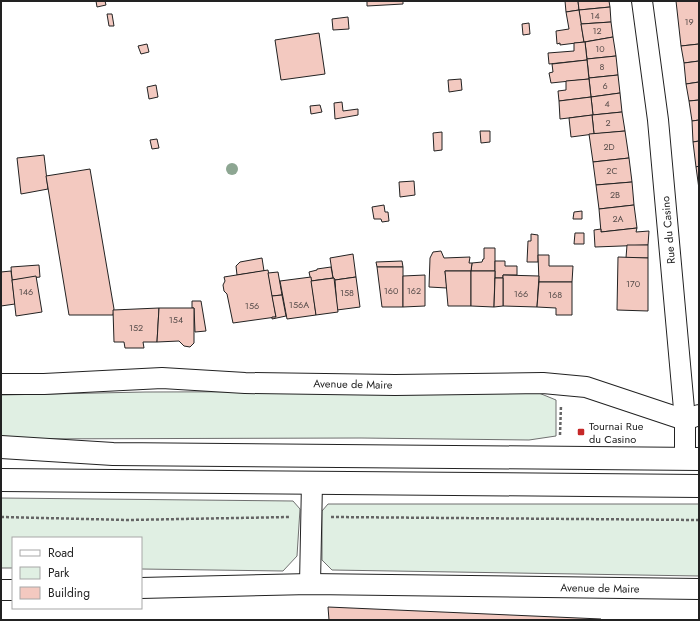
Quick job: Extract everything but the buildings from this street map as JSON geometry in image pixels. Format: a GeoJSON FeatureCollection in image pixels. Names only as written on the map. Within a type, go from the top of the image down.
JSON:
{"type":"FeatureCollection","features":[{"type":"Feature","properties":{"kind":"main road"},"geometry":{"type":"LineString","coordinates":[[1,447],[113,454],[692,459]]}},
{"type":"Feature","properties":{"kind":"main road"},"geometry":{"type":"LineString","coordinates":[[1,480],[699,486]]}},
{"type":"Feature","properties":{"kind":"street","name":"Rue du Casino"},"geometry":{"type":"LineString","coordinates":[[642,1],[658,120],[692,418],[692,459]]}},
{"type":"Feature","properties":{"kind":"street","name":"Avenue de Maire"},"geometry":{"type":"LineString","coordinates":[[1,384],[44,384],[162,378],[245,383],[395,385],[543,383],[586,387],[692,418]]}},
{"type":"Feature","properties":{"kind":"street"},"geometry":{"type":"LineString","coordinates":[[310,584],[312,482]]}},
{"type":"Feature","properties":{"kind":"street","name":"Avenue de Maire"},"geometry":{"type":"LineString","coordinates":[[142,588],[310,584],[699,589]]}},
{"type":"Feature","properties":{"kind":"street"},"geometry":{"type":"LineString","coordinates":[[1,590],[12,590]]}},
{"type":"Feature","properties":{"kind":"path"},"geometry":{"type":"LineString","coordinates":[[560,435],[561,384]]}},
{"type":"Feature","properties":{"kind":"path"},"geometry":{"type":"LineString","coordinates":[[1,516],[128,520],[312,517],[699,520]]}},
{"type":"Feature","properties":{"kind":"green space"},"geometry":{"type":"Polygon","coordinates":[[[534,391],[556,400],[556,436],[529,440],[361,438],[1,439],[1,395],[145,392],[534,391]]]}},
{"type":"Feature","properties":{"kind":"green space"},"geometry":{"type":"Polygon","coordinates":[[[1,498],[293,501],[300,509],[297,556],[283,571],[142,569],[142,537],[12,537],[12,568],[1,568],[1,498]]]}},
{"type":"Feature","properties":{"kind":"green space"},"geometry":{"type":"Polygon","coordinates":[[[328,504],[699,504],[699,576],[332,570],[322,560],[322,511],[328,504]]]}},
{"type":"Feature","properties":{"kind":"place","name":"Tournai Rue du Casino"},"geometry":{"type":"Point","coordinates":[581,432]}}]}
